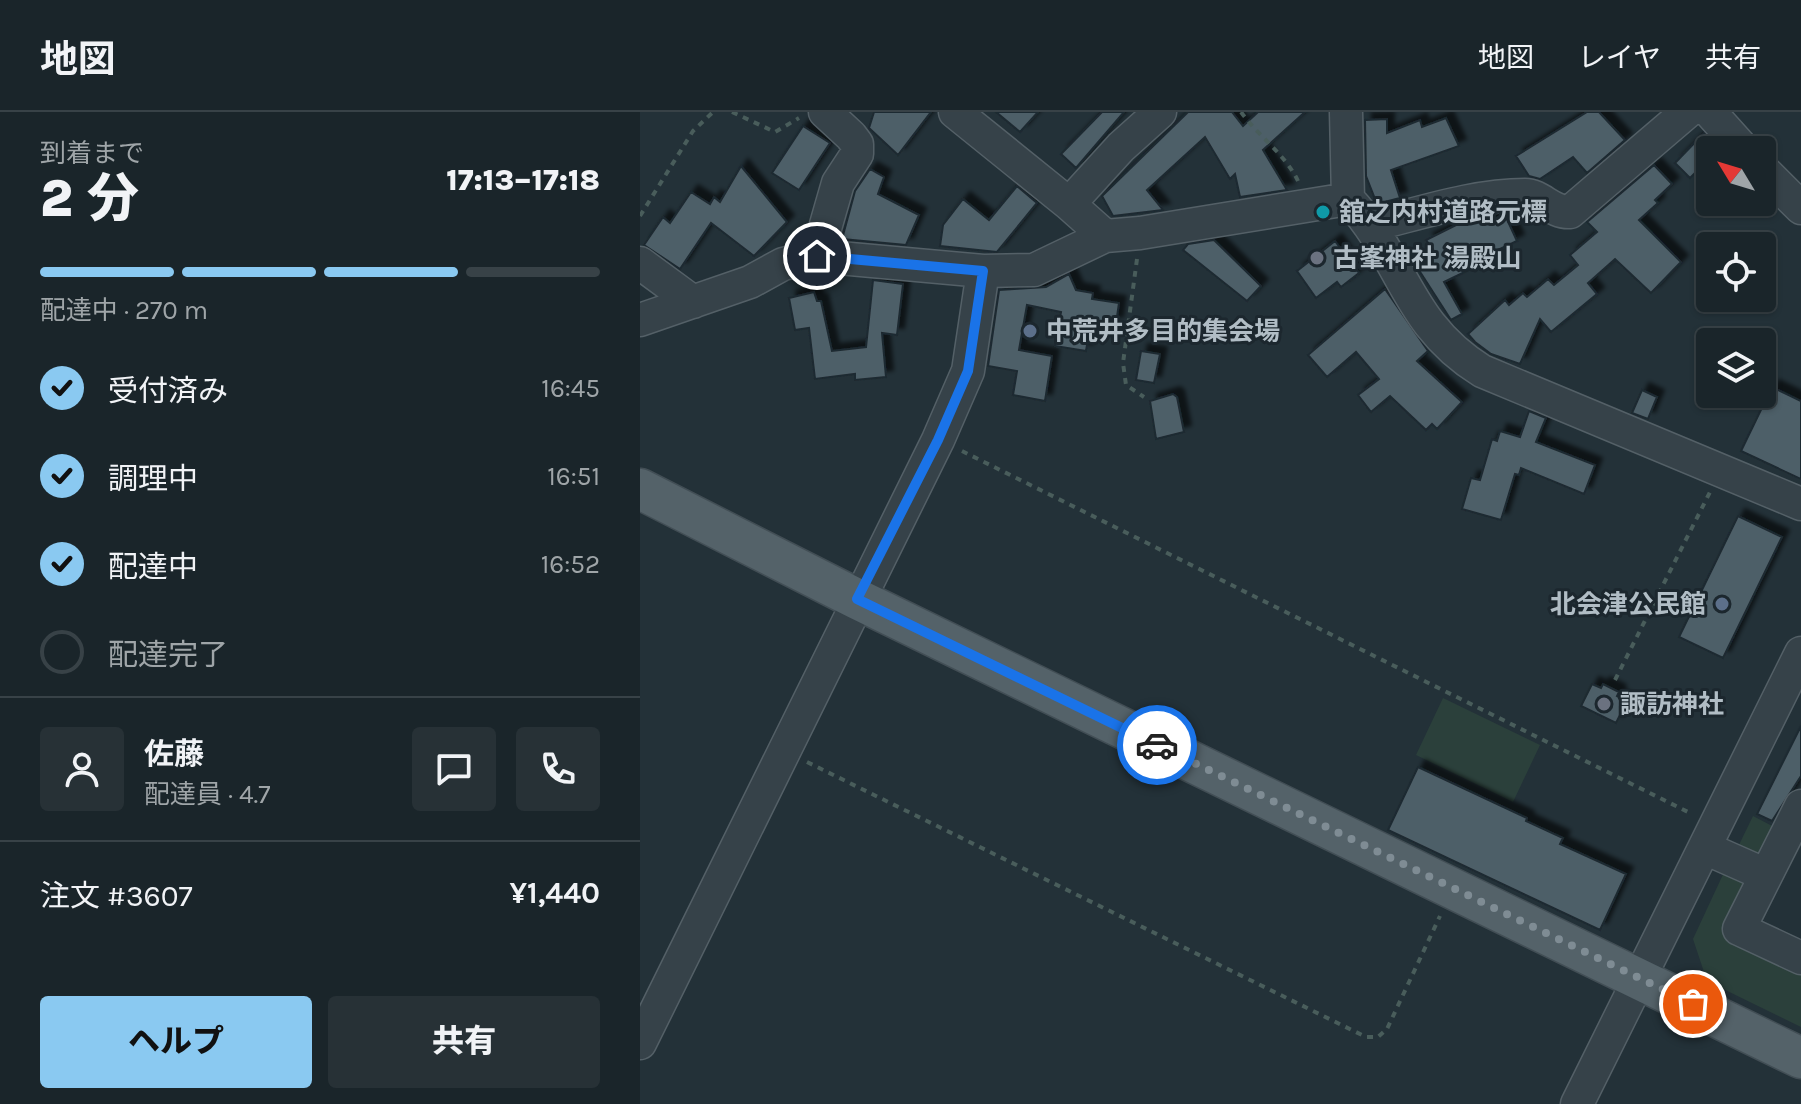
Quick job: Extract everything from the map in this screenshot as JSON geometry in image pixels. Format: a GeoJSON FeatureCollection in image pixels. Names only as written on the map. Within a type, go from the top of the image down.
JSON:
{"type":"FeatureCollection","features":[{"type":"Feature","properties":{"kind":"main road"},"geometry":{"type":"LineString","coordinates":[[640,489],[857,599],[1801,1058]]}},
{"type":"Feature","properties":{"kind":"street"},"geometry":{"type":"LineString","coordinates":[[817,256],[838,183],[857,154],[851,136],[825,112]]}},
{"type":"Feature","properties":{"kind":"street"},"geometry":{"type":"LineString","coordinates":[[955,112],[1105,236]]}},
{"type":"Feature","properties":{"kind":"street"},"geometry":{"type":"LineString","coordinates":[[1069,204],[1121,147],[1160,112]]}},
{"type":"Feature","properties":{"kind":"street"},"geometry":{"type":"LineString","coordinates":[[1346,112],[1348,199],[1372,225],[1415,307],[1460,358],[1482,371],[1801,504]]}},
{"type":"Feature","properties":{"kind":"street"},"geometry":{"type":"LineString","coordinates":[[1372,225],[1441,208],[1529,194],[1559,212],[1570,212],[1687,112]]}},
{"type":"Feature","properties":{"kind":"street"},"geometry":{"type":"LineString","coordinates":[[1710,112],[1731,136]]}},
{"type":"Feature","properties":{"kind":"street"},"geometry":{"type":"LineString","coordinates":[[1776,183],[1801,208]]}},
{"type":"Feature","properties":{"kind":"street"},"geometry":{"type":"LineString","coordinates":[[640,320],[750,282],[783,264],[817,256],[983,271],[1034,270],[1105,236],[1348,199]]}},
{"type":"Feature","properties":{"kind":"street"},"geometry":{"type":"LineString","coordinates":[[640,263],[693,302]]}},
{"type":"Feature","properties":{"kind":"street"},"geometry":{"type":"LineString","coordinates":[[640,1043],[938,440],[968,371],[983,271]]}},
{"type":"Feature","properties":{"kind":"street"},"geometry":{"type":"LineString","coordinates":[[1577,1104],[1801,653]]}},
{"type":"Feature","properties":{"kind":"street"},"geometry":{"type":"LineString","coordinates":[[1801,806],[1739,929],[1801,958]]}},
{"type":"Feature","properties":{"kind":"street"},"geometry":{"type":"LineString","coordinates":[[1710,837],[1766,875]]}},
{"type":"Feature","properties":{"kind":"path"},"geometry":{"type":"LineString","coordinates":[[640,216],[693,131],[713,112]]}},
{"type":"Feature","properties":{"kind":"path"},"geometry":{"type":"LineString","coordinates":[[732,112],[775,132],[807,112]]}},
{"type":"Feature","properties":{"kind":"path"},"geometry":{"type":"LineString","coordinates":[[1241,112],[1264,142],[1284,157],[1310,204]]}},
{"type":"Feature","properties":{"kind":"path"},"geometry":{"type":"LineString","coordinates":[[1140,233],[1123,363],[1126,385],[1144,397]]}},
{"type":"Feature","properties":{"kind":"path"},"geometry":{"type":"LineString","coordinates":[[938,440],[1710,837]]}},
{"type":"Feature","properties":{"kind":"path"},"geometry":{"type":"LineString","coordinates":[[1615,680],[1720,472]]}},
{"type":"Feature","properties":{"kind":"path"},"geometry":{"type":"LineString","coordinates":[[783,751],[1366,1037],[1378,1037],[1387,1029],[1453,888]]}},
{"type":"Feature","properties":{"kind":"green space"},"geometry":{"type":"Polygon","coordinates":[[[1443,698],[1540,745],[1513,802],[1416,755],[1443,698]]]}},
{"type":"Feature","properties":{"kind":"green space"},"geometry":{"type":"Polygon","coordinates":[[[1753,816],[1776,828],[1762,857],[1736,851],[1753,816]]]}},
{"type":"Feature","properties":{"kind":"green space"},"geometry":{"type":"Polygon","coordinates":[[[1726,868],[1747,880],[1729,933],[1801,969],[1801,1027],[1707,981],[1693,939],[1726,868]]]}},
{"type":"Feature","properties":{"kind":"building"},"geometry":{"type":"Polygon","coordinates":[[[874,112],[931,112],[898,155],[869,128],[874,112]]]}},
{"type":"Feature","properties":{"kind":"building"},"geometry":{"type":"Polygon","coordinates":[[[996,112],[1038,112],[1020,132],[996,112]]]}},
{"type":"Feature","properties":{"kind":"building"},"geometry":{"type":"Polygon","coordinates":[[[1102,112],[1124,112],[1076,168],[1061,154],[1102,112]]]}},
{"type":"Feature","properties":{"kind":"building"},"geometry":{"type":"Polygon","coordinates":[[[1188,112],[1232,112],[1243,126],[1258,112],[1305,112],[1263,150],[1287,190],[1240,197],[1235,174],[1230,179],[1205,137],[1147,190],[1163,210],[1113,216],[1102,196],[1188,112]]]}},
{"type":"Feature","properties":{"kind":"building"},"geometry":{"type":"Polygon","coordinates":[[[1587,112],[1599,112],[1625,140],[1587,173],[1573,157],[1540,179],[1529,176],[1516,156],[1587,112]]]}},
{"type":"Feature","properties":{"kind":"building"},"geometry":{"type":"Polygon","coordinates":[[[1446,118],[1459,146],[1391,170],[1400,198],[1377,204],[1366,176],[1365,120],[1387,119],[1387,133],[1420,120],[1422,127],[1446,118]]]}},
{"type":"Feature","properties":{"kind":"building"},"geometry":{"type":"Polygon","coordinates":[[[803,126],[830,143],[799,190],[772,173],[803,126]]]}},
{"type":"Feature","properties":{"kind":"building"},"geometry":{"type":"Polygon","coordinates":[[[1696,141],[1696,172],[1690,178],[1675,163],[1696,141]]]}},
{"type":"Feature","properties":{"kind":"building"},"geometry":{"type":"Polygon","coordinates":[[[1654,165],[1672,184],[1655,200],[1658,203],[1639,220],[1681,262],[1651,293],[1615,259],[1588,283],[1597,294],[1551,332],[1540,319],[1520,364],[1491,354],[1475,342],[1468,334],[1505,300],[1509,305],[1523,293],[1527,297],[1548,279],[1554,285],[1578,265],[1570,255],[1597,232],[1587,222],[1654,165]]]}},
{"type":"Feature","properties":{"kind":"building"},"geometry":{"type":"Polygon","coordinates":[[[741,166],[787,222],[754,256],[711,223],[680,269],[644,245],[663,217],[670,223],[691,192],[710,204],[714,197],[720,202],[741,166]]]}},
{"type":"Feature","properties":{"kind":"building"},"geometry":{"type":"Polygon","coordinates":[[[870,169],[884,177],[878,194],[919,215],[906,245],[842,239],[855,191],[870,169]]]}},
{"type":"Feature","properties":{"kind":"building"},"geometry":{"type":"Polygon","coordinates":[[[1017,186],[1037,203],[997,252],[940,246],[943,225],[963,199],[989,220],[1017,186]]]}},
{"type":"Feature","properties":{"kind":"building"},"geometry":{"type":"Polygon","coordinates":[[[1505,215],[1517,241],[1468,264],[1471,269],[1444,282],[1462,314],[1451,320],[1415,264],[1433,249],[1426,240],[1464,221],[1479,218],[1482,223],[1505,215]]]}},
{"type":"Feature","properties":{"kind":"building"},"geometry":{"type":"Polygon","coordinates":[[[1214,240],[1261,286],[1247,301],[1183,250],[1188,244],[1214,240]]]}},
{"type":"Feature","properties":{"kind":"building"},"geometry":{"type":"Polygon","coordinates":[[[1335,241],[1359,273],[1341,287],[1337,282],[1316,298],[1297,271],[1335,241]]]}},
{"type":"Feature","properties":{"kind":"building"},"geometry":{"type":"Polygon","coordinates":[[[1069,274],[1076,290],[1093,293],[1092,299],[1119,303],[1116,324],[1091,321],[1086,351],[1055,346],[1061,312],[1027,305],[1019,350],[1052,356],[1045,401],[1013,395],[1017,371],[988,366],[999,290],[1046,287],[1069,274]]]}},
{"type":"Feature","properties":{"kind":"building"},"geometry":{"type":"Polygon","coordinates":[[[873,280],[903,284],[897,335],[882,333],[886,377],[855,380],[855,374],[815,379],[809,328],[795,330],[789,298],[814,292],[817,301],[821,301],[832,351],[866,347],[873,280]]]}},
{"type":"Feature","properties":{"kind":"building"},"geometry":{"type":"Polygon","coordinates":[[[1385,289],[1428,351],[1417,361],[1462,402],[1437,429],[1432,424],[1426,430],[1390,396],[1371,412],[1358,395],[1379,379],[1356,352],[1327,377],[1308,355],[1385,289]]]}},
{"type":"Feature","properties":{"kind":"building"},"geometry":{"type":"Polygon","coordinates":[[[1141,351],[1160,354],[1154,383],[1136,380],[1141,351]]]}},
{"type":"Feature","properties":{"kind":"building"},"geometry":{"type":"Polygon","coordinates":[[[1776,389],[1801,401],[1801,479],[1741,451],[1762,408],[1776,408],[1776,389]]]}},
{"type":"Feature","properties":{"kind":"building"},"geometry":{"type":"Polygon","coordinates":[[[1642,390],[1657,397],[1648,419],[1632,413],[1642,390]]]}},
{"type":"Feature","properties":{"kind":"building"},"geometry":{"type":"Polygon","coordinates":[[[1173,394],[1177,397],[1184,432],[1156,439],[1150,401],[1173,394]]]}},
{"type":"Feature","properties":{"kind":"building"},"geometry":{"type":"Polygon","coordinates":[[[1529,411],[1546,418],[1536,442],[1595,465],[1584,494],[1521,468],[1519,475],[1515,474],[1501,520],[1462,509],[1471,478],[1480,480],[1492,439],[1497,441],[1500,431],[1520,437],[1529,411]]]}},
{"type":"Feature","properties":{"kind":"building","name":"北会津公民館"},"geometry":{"type":"Polygon","coordinates":[[[1738,516],[1782,537],[1723,658],[1679,637],[1738,516]]]}},
{"type":"Feature","properties":{"kind":"building","name":"諏訪神社"},"geometry":{"type":"Polygon","coordinates":[[[1592,684],[1601,688],[1603,684],[1619,692],[1617,696],[1627,701],[1616,723],[1581,706],[1592,684]]]}},
{"type":"Feature","properties":{"kind":"building"},"geometry":{"type":"Polygon","coordinates":[[[1801,726],[1801,776],[1772,821],[1757,814],[1801,726]]]}},
{"type":"Feature","properties":{"kind":"building"},"geometry":{"type":"Polygon","coordinates":[[[1418,767],[1527,818],[1526,821],[1563,838],[1560,844],[1626,874],[1600,930],[1388,830],[1418,767]]]}},
{"type":"Feature","properties":{"kind":"way so far"},"geometry":{"type":"LineString","coordinates":[[1157,745],[1693,1004]]}},
{"type":"Feature","properties":{"kind":"place","name":"舘之内村道路元標"},"geometry":{"type":"Point","coordinates":[1323,212]}},
{"type":"Feature","properties":{"kind":"place","name":"古峯神社 湯殿山"},"geometry":{"type":"Point","coordinates":[1317,258]}},
{"type":"Feature","properties":{"kind":"place","name":"中荒井多目的集会場"},"geometry":{"type":"Point","coordinates":[1030,331]}},
{"type":"Feature","properties":{"kind":"place","name":"北会津公民館"},"geometry":{"type":"Point","coordinates":[1722,604]}},
{"type":"Feature","properties":{"kind":"place","name":"諏訪神社"},"geometry":{"type":"Point","coordinates":[1604,704]}},
{"type":"Feature","properties":{"kind":"route"},"geometry":{"type":"LineString","coordinates":[[817,256],[983,271],[974,351],[968,371],[938,440],[857,599],[1157,745]]}}]}
